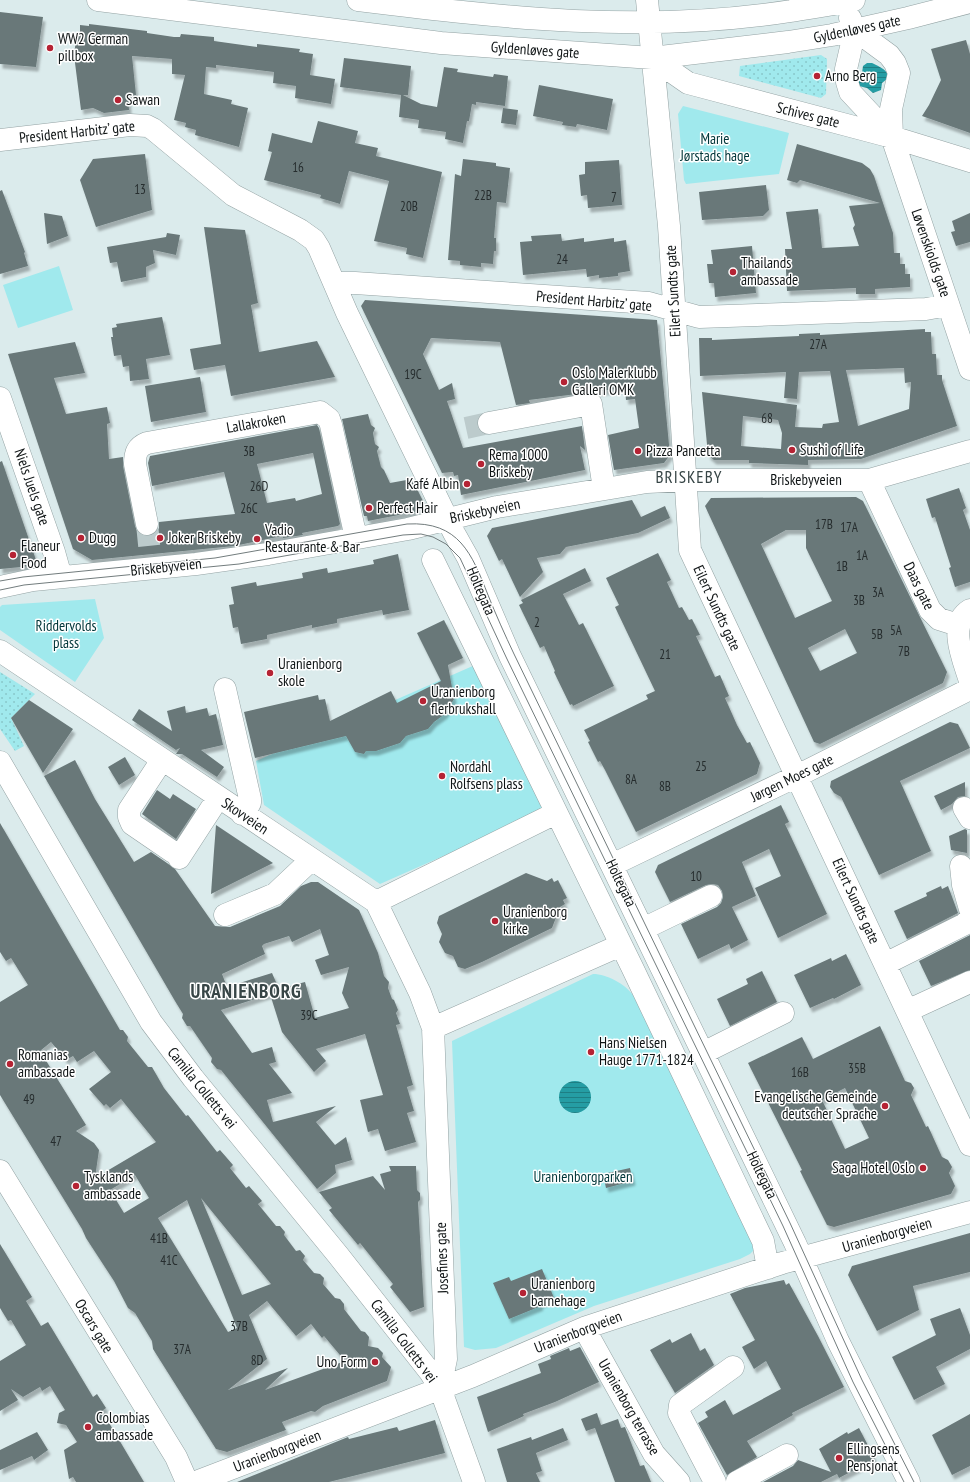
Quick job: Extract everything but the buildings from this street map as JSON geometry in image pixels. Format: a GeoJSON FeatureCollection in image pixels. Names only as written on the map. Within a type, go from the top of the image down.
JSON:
{"type":"FeatureCollection","features":[{"type":"Feature","properties":{"kind":"street","name":"Gyldenløves gate"},"geometry":{"type":"LineString","coordinates":[[98,0],[209,7],[441,43],[652,58],[788,42],[855,30],[970,2]]}},
{"type":"Feature","properties":{"kind":"street","name":"Gyldenløves gate"},"geometry":{"type":"LineString","coordinates":[[358,0],[493,16],[570,22],[648,23],[703,21],[758,16],[848,1]]}},
{"type":"Feature","properties":{"kind":"street","name":"Eilert Sundts gate"},"geometry":{"type":"LineString","coordinates":[[647,0],[648,23],[670,226],[674,311],[687,480],[690,550],[970,1145]]}},
{"type":"Feature","properties":{"kind":"street"},"geometry":{"type":"LineString","coordinates":[[848,1],[855,30]]}},
{"type":"Feature","properties":{"kind":"street","name":"Løvenskiolds gate"},"geometry":{"type":"LineString","coordinates":[[892,137],[850,92],[846,82],[846,69],[855,30],[889,55],[895,63],[899,73],[891,109],[892,137],[970,369]]}},
{"type":"Feature","properties":{"kind":"street","name":"Schives gate"},"geometry":{"type":"LineString","coordinates":[[652,58],[688,83],[892,137],[970,161]]}},
{"type":"Feature","properties":{"kind":"street","name":"President Harbitz’ gate"},"geometry":{"type":"LineString","coordinates":[[0,140],[130,125],[147,126],[153,129],[233,195],[300,230],[314,240],[345,283],[382,284],[649,303],[699,317],[926,309],[948,305]]}},
{"type":"Feature","properties":{"kind":"street","name":"Holtegata"},"geometry":{"type":"LineString","coordinates":[[345,283],[347,313],[468,558],[510,656],[802,1258],[838,1341],[909,1482]]}},
{"type":"Feature","properties":{"kind":"street","name":"Niels Juels gate"},"geometry":{"type":"LineString","coordinates":[[0,398],[54,552],[61,577]]}},
{"type":"Feature","properties":{"kind":"street"},"geometry":{"type":"LineString","coordinates":[[489,423],[591,404],[604,489]]}},
{"type":"Feature","properties":{"kind":"street","name":"Lallakroken"},"geometry":{"type":"LineString","coordinates":[[147,524],[135,464],[135,456],[141,445],[147,442],[320,412],[329,419],[331,425],[356,538]]}},
{"type":"Feature","properties":{"kind":"street","name":"Briskebyveien"},"geometry":{"type":"LineString","coordinates":[[0,586],[150,561],[268,554],[408,529],[497,507],[647,482],[687,480],[869,480],[970,451]]}},
{"type":"Feature","properties":{"kind":"street","name":"Daas gate"},"geometry":{"type":"LineString","coordinates":[[869,480],[930,610],[939,619],[964,618],[960,647],[970,681]]}},
{"type":"Feature","properties":{"kind":"street","name":"Holtegata"},"geometry":{"type":"LineString","coordinates":[[433,560],[621,945],[763,1241],[768,1268]]}},
{"type":"Feature","properties":{"kind":"street","name":"Skovveien"},"geometry":{"type":"LineString","coordinates":[[0,651],[218,798],[376,902]]}},
{"type":"Feature","properties":{"kind":"street"},"geometry":{"type":"LineString","coordinates":[[225,689],[250,799],[250,803],[242,814]]}},
{"type":"Feature","properties":{"kind":"street","name":"Jørgen Moes gate"},"geometry":{"type":"LineString","coordinates":[[612,865],[797,776],[970,689]]}},
{"type":"Feature","properties":{"kind":"street"},"geometry":{"type":"LineString","coordinates":[[162,760],[129,810],[129,817],[132,824],[176,855],[218,798]]}},
{"type":"Feature","properties":{"kind":"street","name":"Camilla Colletts vei"},"geometry":{"type":"LineString","coordinates":[[0,762],[151,1022],[189,1073],[338,1254],[415,1353],[440,1388]]}},
{"type":"Feature","properties":{"kind":"street"},"geometry":{"type":"LineString","coordinates":[[556,813],[376,902],[418,989],[434,1028],[621,945]]}},
{"type":"Feature","properties":{"kind":"street"},"geometry":{"type":"LineString","coordinates":[[225,915],[275,894],[311,860]]}},
{"type":"Feature","properties":{"kind":"street"},"geometry":{"type":"LineString","coordinates":[[962,866],[963,885],[970,909]]}},
{"type":"Feature","properties":{"kind":"street"},"geometry":{"type":"LineString","coordinates":[[643,929],[711,896]]}},
{"type":"Feature","properties":{"kind":"street"},"geometry":{"type":"LineString","coordinates":[[885,964],[965,924],[970,918]]}},
{"type":"Feature","properties":{"kind":"street"},"geometry":{"type":"LineString","coordinates":[[908,1011],[970,982]]}},
{"type":"Feature","properties":{"kind":"street"},"geometry":{"type":"LineString","coordinates":[[703,1053],[783,1013]]}},
{"type":"Feature","properties":{"kind":"street","name":"Josefines gate"},"geometry":{"type":"LineString","coordinates":[[434,1028],[446,1359],[440,1388]]}},
{"type":"Feature","properties":{"kind":"street","name":"Oscars gate"},"geometry":{"type":"LineString","coordinates":[[0,1171],[176,1457],[187,1482]]}},
{"type":"Feature","properties":{"kind":"street","name":"Uranienborgveien"},"geometry":{"type":"LineString","coordinates":[[196,1482],[440,1388],[584,1328],[768,1268],[970,1212]]}},
{"type":"Feature","properties":{"kind":"street","name":"Uranienborg terrasse"},"geometry":{"type":"LineString","coordinates":[[584,1328],[654,1454],[679,1482]]}},
{"type":"Feature","properties":{"kind":"street"},"geometry":{"type":"LineString","coordinates":[[714,1482],[678,1413],[680,1405],[733,1367]]}},
{"type":"Feature","properties":{"kind":"street"},"geometry":{"type":"LineString","coordinates":[[440,1388],[474,1482]]}},
{"type":"Feature","properties":{"kind":"street"},"geometry":{"type":"LineString","coordinates":[[737,1482],[787,1455]]}},
{"type":"Feature","properties":{"kind":"green space"},"geometry":{"type":"Polygon","coordinates":[[[821,55],[827,59],[826,94],[821,98],[739,76],[740,66],[821,55]]]}},
{"type":"Feature","properties":{"kind":"green space","name":"Marie Jørstads hage"},"geometry":{"type":"Polygon","coordinates":[[[683,106],[789,133],[779,174],[686,184],[684,180],[678,114],[683,106]]]}},
{"type":"Feature","properties":{"kind":"green space"},"geometry":{"type":"Polygon","coordinates":[[[59,266],[73,310],[18,328],[3,285],[59,266]]]}},
{"type":"Feature","properties":{"kind":"green space","name":"Riddervolds plass"},"geometry":{"type":"Polygon","coordinates":[[[95,599],[104,638],[75,682],[0,630],[0,607],[2,605],[95,599]]]}},
{"type":"Feature","properties":{"kind":"green space"},"geometry":{"type":"Polygon","coordinates":[[[475,665],[547,810],[380,884],[264,805],[256,761],[475,665]]]}},
{"type":"Feature","properties":{"kind":"green space"},"geometry":{"type":"Polygon","coordinates":[[[0,672],[35,694],[11,718],[24,746],[15,751],[0,729],[0,672]]]}},
{"type":"Feature","properties":{"kind":"green space","name":"Uranienborgparken"},"geometry":{"type":"Polygon","coordinates":[[[593,974],[598,974],[615,980],[633,995],[753,1242],[754,1250],[750,1254],[740,1259],[594,1306],[496,1348],[475,1350],[464,1347],[452,1041],[593,974]]]}},
{"type":"Feature","properties":{"kind":"shaded area"},"geometry":{"type":"Polygon","coordinates":[[[867,63],[872,63],[878,66],[887,73],[887,79],[882,83],[881,90],[873,93],[867,88],[859,86],[857,77],[862,73],[863,66],[867,63]]]}},
{"type":"Feature","properties":{"kind":"shaded area"},"geometry":{"type":"Polygon","coordinates":[[[575,1081],[581,1082],[588,1088],[591,1097],[590,1103],[584,1110],[575,1113],[569,1112],[562,1106],[559,1097],[560,1091],[566,1084],[575,1081]]]}},
{"type":"Feature","properties":{"kind":"tunnel"},"geometry":{"type":"LineString","coordinates":[[466,428],[489,423]]}},
{"type":"Feature","properties":{"kind":"tunnel"},"geometry":{"type":"LineString","coordinates":[[147,524],[150,554]]}},
{"type":"Feature","properties":{"kind":"tram line"},"geometry":{"type":"LineString","coordinates":[[0,581],[23,577],[215,558],[407,524],[425,525],[439,528],[451,534],[461,543],[476,566],[514,654],[790,1223],[862,1380],[914,1482]]}},
{"type":"Feature","properties":{"kind":"tram line"},"geometry":{"type":"LineString","coordinates":[[0,590],[24,585],[239,564],[403,535],[421,534],[433,537],[446,544],[460,558],[507,659],[783,1226],[853,1382],[904,1482]]}},
{"type":"Feature","properties":{"kind":"place","name":"WW2 German pillbox"},"geometry":{"type":"Point","coordinates":[50,48]}},
{"type":"Feature","properties":{"kind":"place","name":"Arno Berg"},"geometry":{"type":"Point","coordinates":[817,76]}},
{"type":"Feature","properties":{"kind":"place","name":"Sawan"},"geometry":{"type":"Point","coordinates":[118,100]}},
{"type":"Feature","properties":{"kind":"place","name":"Thailands ambassade"},"geometry":{"type":"Point","coordinates":[733,272]}},
{"type":"Feature","properties":{"kind":"place","name":"Oslo Malerklubb Galleri OMK"},"geometry":{"type":"Point","coordinates":[564,382]}},
{"type":"Feature","properties":{"kind":"place","name":"Sushi of Life"},"geometry":{"type":"Point","coordinates":[792,450]}},
{"type":"Feature","properties":{"kind":"place","name":"Pizza Pancetta"},"geometry":{"type":"Point","coordinates":[638,451]}},
{"type":"Feature","properties":{"kind":"place","name":"Rema 1000 Briskeby"},"geometry":{"type":"Point","coordinates":[481,464]}},
{"type":"Feature","properties":{"kind":"place","name":"Kafé Albin"},"geometry":{"type":"Point","coordinates":[467,484]}},
{"type":"Feature","properties":{"kind":"place","name":"Perfect Hair"},"geometry":{"type":"Point","coordinates":[369,508]}},
{"type":"Feature","properties":{"kind":"place","name":"Dugg"},"geometry":{"type":"Point","coordinates":[81,538]}},
{"type":"Feature","properties":{"kind":"place","name":"Joker Briskeby"},"geometry":{"type":"Point","coordinates":[160,538]}},
{"type":"Feature","properties":{"kind":"place","name":"Vadio Restaurante & Bar"},"geometry":{"type":"Point","coordinates":[257,539]}},
{"type":"Feature","properties":{"kind":"place","name":"Flaneur Food"},"geometry":{"type":"Point","coordinates":[13,555]}},
{"type":"Feature","properties":{"kind":"place","name":"Uranienborg skole"},"geometry":{"type":"Point","coordinates":[270,673]}},
{"type":"Feature","properties":{"kind":"place","name":"Uranienborg flerbrukshall"},"geometry":{"type":"Point","coordinates":[423,701]}},
{"type":"Feature","properties":{"kind":"place","name":"Nordahl Rolfsens plass"},"geometry":{"type":"Point","coordinates":[442,776]}},
{"type":"Feature","properties":{"kind":"place","name":"Uranienborg kirke"},"geometry":{"type":"Point","coordinates":[495,921]}},
{"type":"Feature","properties":{"kind":"place","name":"Hans Nielsen Hauge 1771-1824"},"geometry":{"type":"Point","coordinates":[591,1052]}},
{"type":"Feature","properties":{"kind":"place","name":"Romanias ambassade"},"geometry":{"type":"Point","coordinates":[10,1064]}},
{"type":"Feature","properties":{"kind":"place","name":"Evangelische Gemeinde deutscher Sprache"},"geometry":{"type":"Point","coordinates":[885,1106]}},
{"type":"Feature","properties":{"kind":"place","name":"Saga Hotel Oslo"},"geometry":{"type":"Point","coordinates":[923,1168]}},
{"type":"Feature","properties":{"kind":"place","name":"Tysklands ambassade"},"geometry":{"type":"Point","coordinates":[76,1186]}},
{"type":"Feature","properties":{"kind":"place","name":"Uranienborg barnehage"},"geometry":{"type":"Point","coordinates":[523,1293]}},
{"type":"Feature","properties":{"kind":"place","name":"Uno Form"},"geometry":{"type":"Point","coordinates":[375,1362]}},
{"type":"Feature","properties":{"kind":"place","name":"Colombias ambassade"},"geometry":{"type":"Point","coordinates":[88,1427]}},
{"type":"Feature","properties":{"kind":"place","name":"Ellingsens Pensjonat"},"geometry":{"type":"Point","coordinates":[839,1458]}},
{"type":"Feature","properties":{"kind":"district","name":"BRISKEBY"},"geometry":{"type":"Point","coordinates":[689,477]}},
{"type":"Feature","properties":{"kind":"district","name":"URANIENBORG"},"geometry":{"type":"Point","coordinates":[246,991]}}]}
